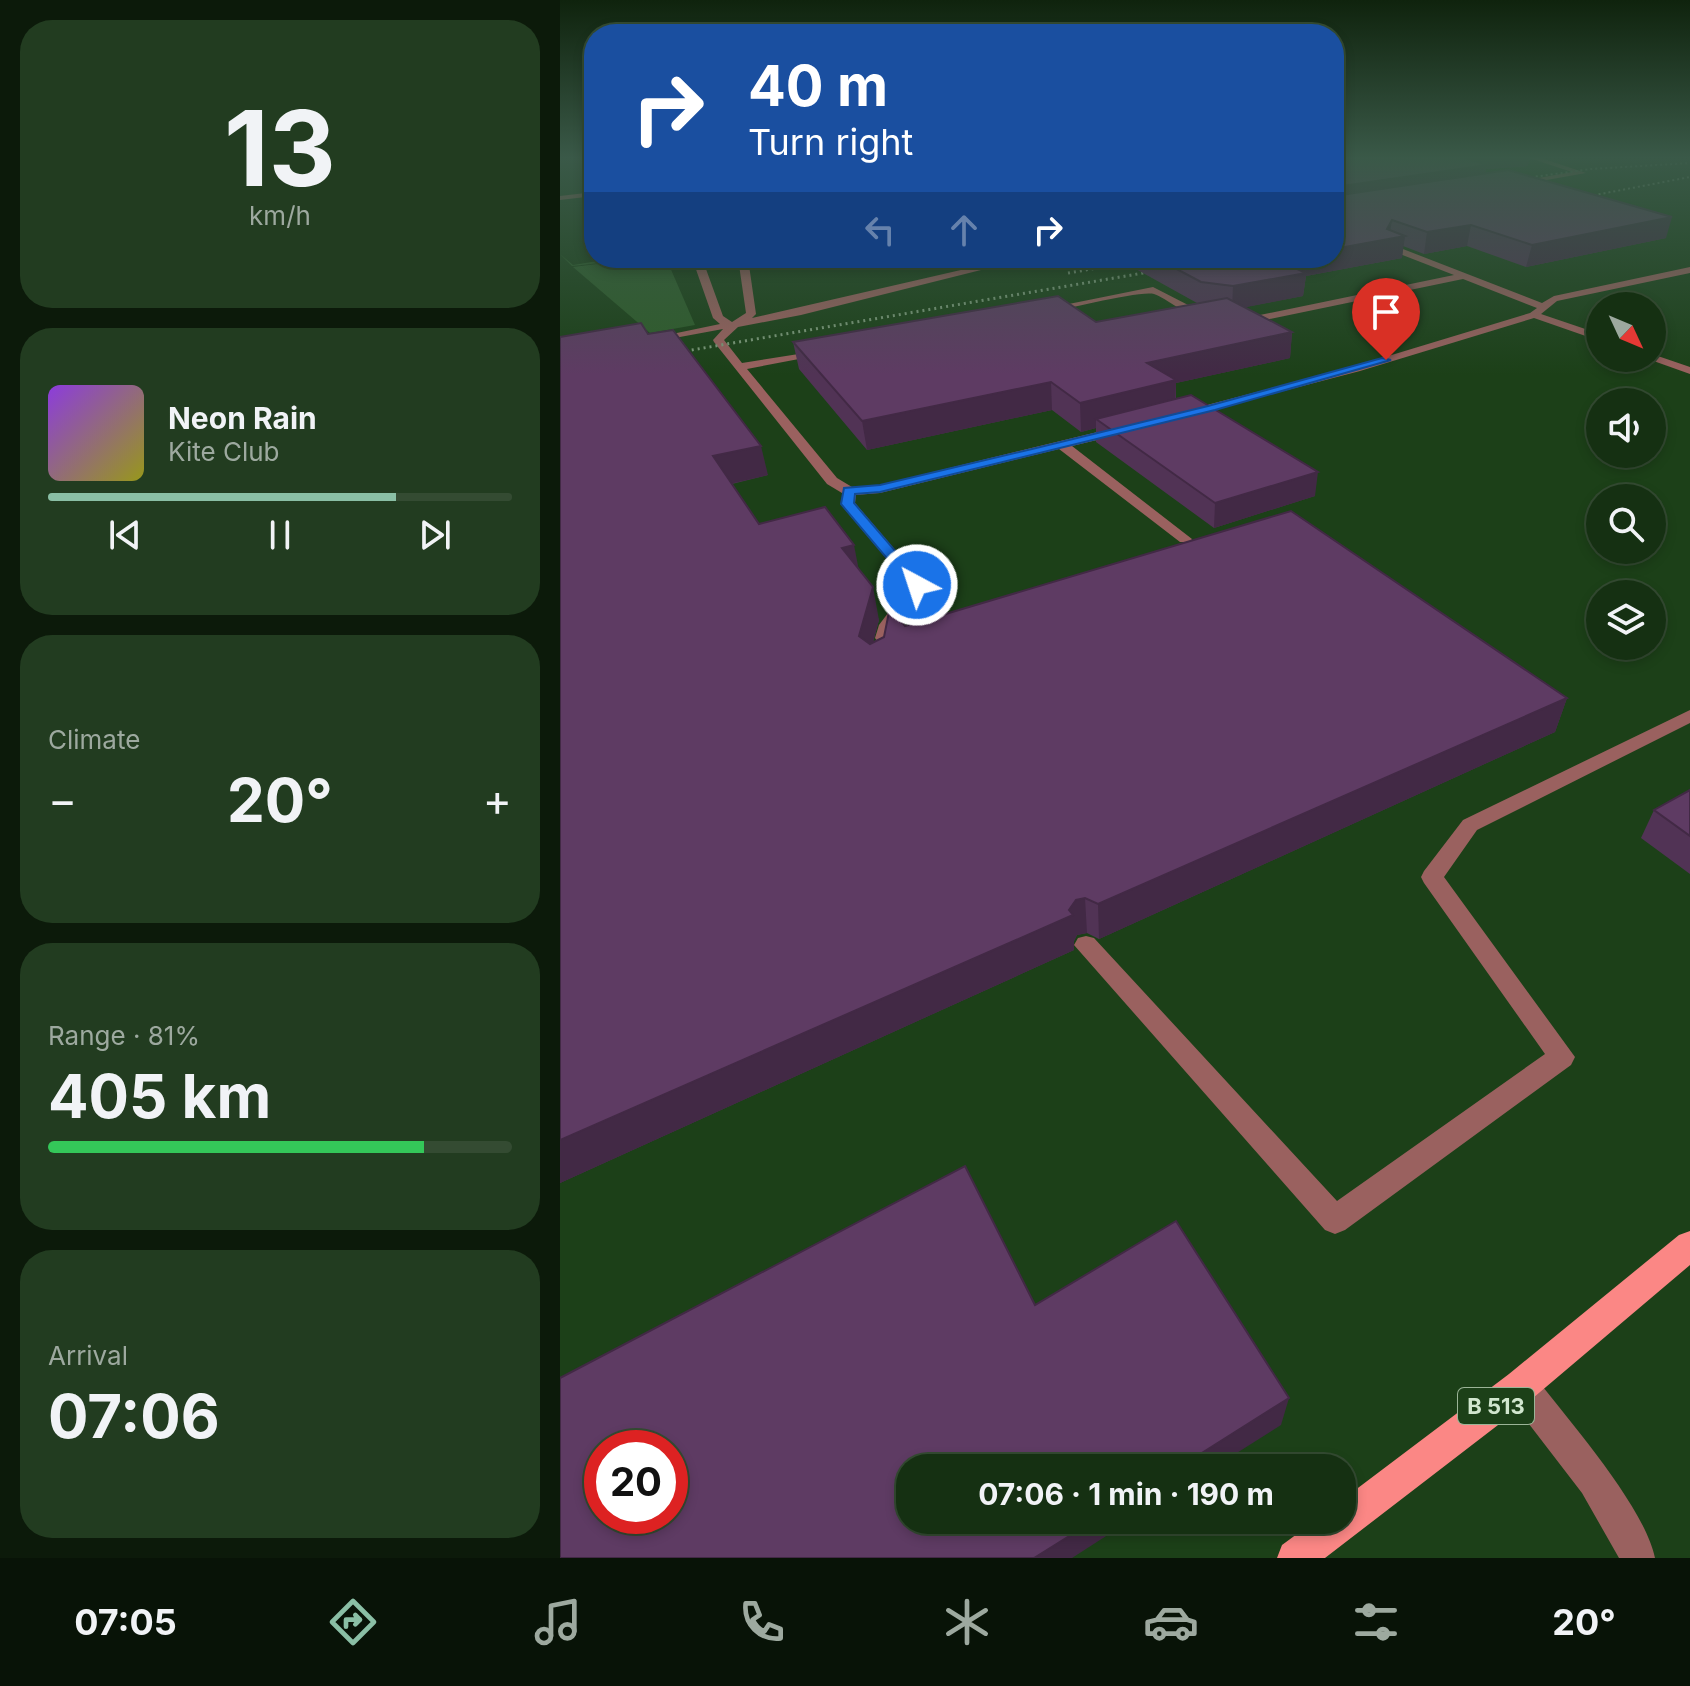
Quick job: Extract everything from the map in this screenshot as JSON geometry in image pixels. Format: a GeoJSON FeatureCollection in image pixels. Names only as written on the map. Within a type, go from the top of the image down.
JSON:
{"type":"FeatureCollection","features":[{"type":"Feature","properties":{"kind":"main road","name":"B 513"},"geometry":{"type":"LineString","coordinates":[[1295,1558],[1521,1386],[1690,1246]]}},
{"type":"Feature","properties":{"kind":"street"},"geometry":{"type":"LineString","coordinates":[[1390,247],[1465,276],[1586,332]]}},
{"type":"Feature","properties":{"kind":"street"},"geometry":{"type":"LineString","coordinates":[[700,268],[718,318],[732,326]]}},
{"type":"Feature","properties":{"kind":"street"},"geometry":{"type":"LineString","coordinates":[[744,268],[751,314],[718,340],[832,481],[849,491],[880,489],[1137,427]]}},
{"type":"Feature","properties":{"kind":"street"},"geometry":{"type":"LineString","coordinates":[[638,342],[732,326],[981,268]]}},
{"type":"Feature","properties":{"kind":"street"},"geometry":{"type":"LineString","coordinates":[[1181,415],[1356,369],[1538,311],[1554,299],[1690,270]]}},
{"type":"Feature","properties":{"kind":"street"},"geometry":{"type":"LineString","coordinates":[[1228,315],[1255,319],[1465,276]]}},
{"type":"Feature","properties":{"kind":"street"},"geometry":{"type":"LineString","coordinates":[[1030,313],[1153,290],[1189,310],[1215,314]]}},
{"type":"Feature","properties":{"kind":"street"},"geometry":{"type":"LineString","coordinates":[[738,367],[830,350]]}},
{"type":"Feature","properties":{"kind":"street"},"geometry":{"type":"LineString","coordinates":[[1666,362],[1690,371]]}},
{"type":"Feature","properties":{"kind":"street"},"geometry":{"type":"LineString","coordinates":[[1062,445],[1185,539]]}},
{"type":"Feature","properties":{"kind":"street"},"geometry":{"type":"LineString","coordinates":[[849,491],[848,504],[917,585],[887,625],[881,655]]}},
{"type":"Feature","properties":{"kind":"street"},"geometry":{"type":"LineString","coordinates":[[1086,945],[1335,1220],[1562,1057],[1432,877],[1470,825],[1690,716]]}},
{"type":"Feature","properties":{"kind":"street"},"geometry":{"type":"LineString","coordinates":[[1521,1386],[1594,1481],[1635,1548],[1637,1558]]}},
{"type":"Feature","properties":{"kind":"green space"},"geometry":{"type":"Polygon","coordinates":[[[573,267],[670,268],[695,325],[650,333],[573,267]]]}},
{"type":"Feature","properties":{"kind":"building"},"geometry":{"type":"Polygon","coordinates":[[[1344,230],[1389,230],[1405,236],[1344,247],[1344,230]]]}},
{"type":"Feature","properties":{"kind":"building"},"geometry":{"type":"Polygon","coordinates":[[[1485,230],[1608,230],[1532,245],[1485,230]]]}},
{"type":"Feature","properties":{"kind":"building"},"geometry":{"type":"Polygon","coordinates":[[[1175,268],[1295,268],[1306,273],[1233,286],[1201,282],[1175,268]]]}},
{"type":"Feature","properties":{"kind":"building"},"geometry":{"type":"Polygon","coordinates":[[[1058,296],[1096,322],[1227,298],[1292,332],[1147,363],[1176,380],[1080,403],[1051,382],[862,421],[793,342],[1058,296]]]}},
{"type":"Feature","properties":{"kind":"building"},"geometry":{"type":"Polygon","coordinates":[[[641,323],[648,334],[673,330],[761,446],[713,456],[759,524],[825,507],[854,545],[842,548],[873,587],[859,636],[870,644],[884,637],[890,607],[905,626],[1291,511],[1567,698],[1098,904],[1085,898],[1076,900],[1069,910],[1073,915],[560,1140],[560,337],[641,323]]]}},
{"type":"Feature","properties":{"kind":"building"},"geometry":{"type":"Polygon","coordinates":[[[1191,395],[1318,472],[1215,503],[1096,419],[1191,395]]]}},
{"type":"Feature","properties":{"kind":"building"},"geometry":{"type":"Polygon","coordinates":[[[1690,790],[1690,836],[1654,810],[1690,790]]]}},
{"type":"Feature","properties":{"kind":"building"},"geometry":{"type":"Polygon","coordinates":[[[965,1166],[1035,1305],[1176,1221],[1289,1398],[1200,1454],[896,1454],[896,1534],[1073,1534],[1034,1558],[560,1558],[560,1378],[965,1166]]]}},
{"type":"Feature","properties":{"kind":"railway"},"geometry":{"type":"LineString","coordinates":[[1068,273],[1097,268]]}},
{"type":"Feature","properties":{"kind":"railway"},"geometry":{"type":"LineString","coordinates":[[674,353],[1167,269]]}},
{"type":"Feature","properties":{"kind":"route"},"geometry":{"type":"LineString","coordinates":[[917,585],[848,504],[849,491],[880,489],[1032,452],[1211,408],[1386,360]]}}]}
